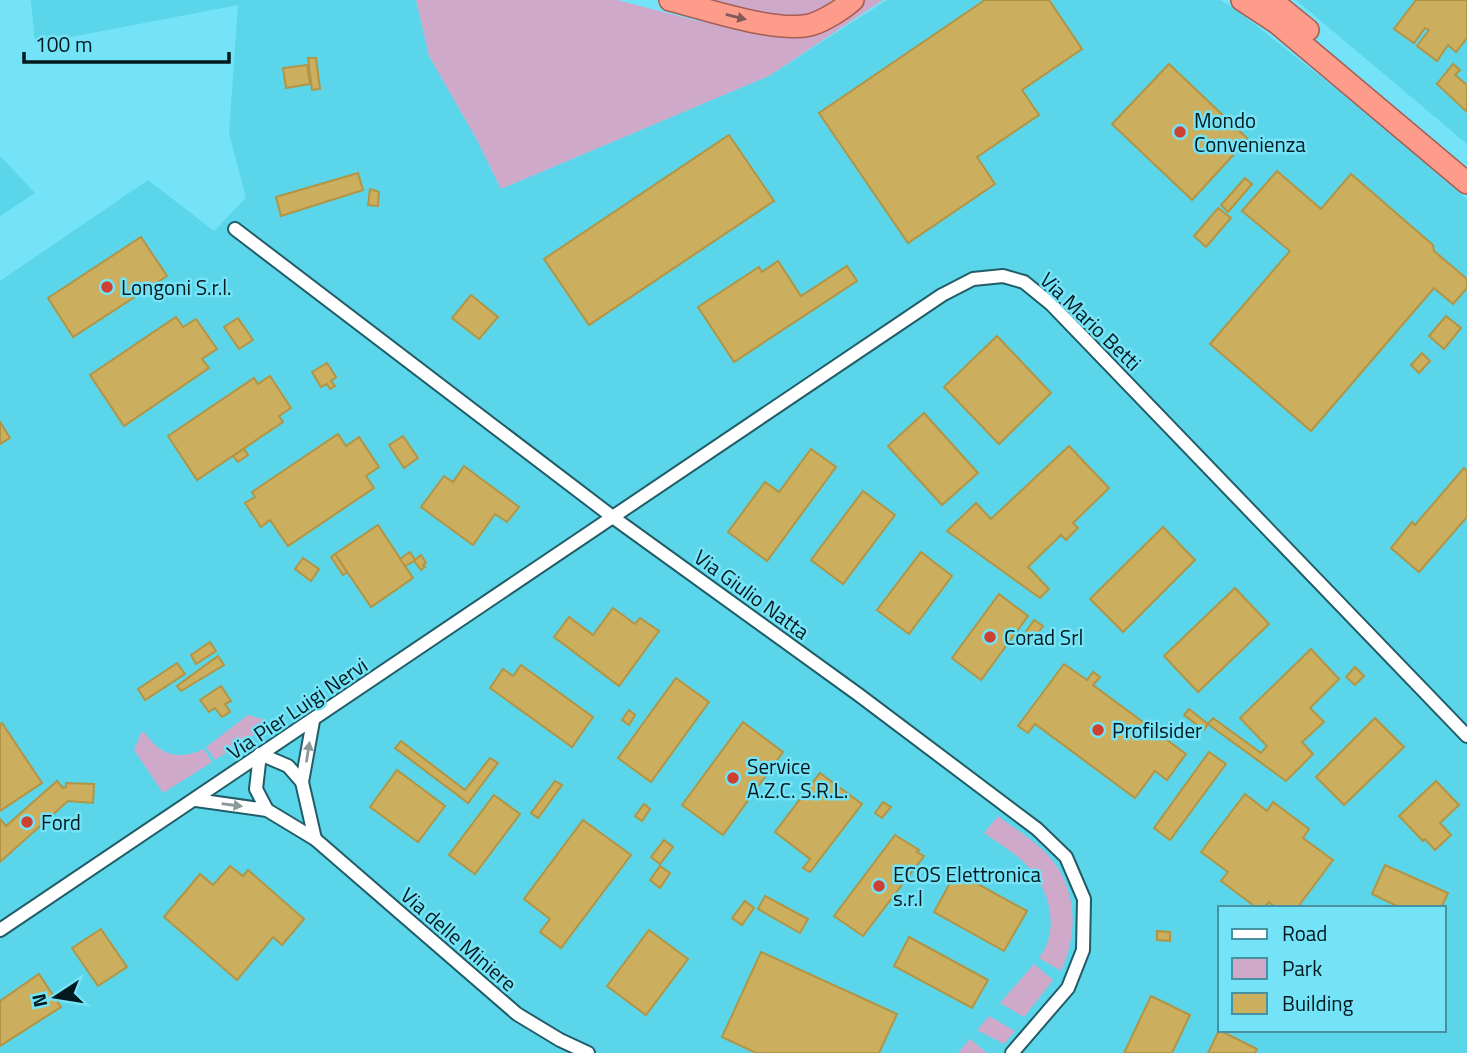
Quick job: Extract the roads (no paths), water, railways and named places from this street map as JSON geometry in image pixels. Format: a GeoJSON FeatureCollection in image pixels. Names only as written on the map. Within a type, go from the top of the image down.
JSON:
{"type":"FeatureCollection","features":[{"type":"Feature","properties":{"kind":"highway"},"geometry":{"type":"LineString","coordinates":[[670,0],[768,25],[811,24],[845,7],[853,0]]}},
{"type":"Feature","properties":{"kind":"highway"},"geometry":{"type":"LineString","coordinates":[[1242,0],[1277,23],[1467,183]]}},
{"type":"Feature","properties":{"kind":"highway"},"geometry":{"type":"LineString","coordinates":[[1271,0],[1467,165]]}},
{"type":"Feature","properties":{"kind":"street","name":"Via Giulio Natta"},"geometry":{"type":"LineString","coordinates":[[235,229],[614,518],[1038,828],[1066,857],[1084,899],[1083,950],[1068,988],[1012,1053]]}},
{"type":"Feature","properties":{"kind":"street","name":"Via Mario Betti"},"geometry":{"type":"LineString","coordinates":[[614,518],[942,295],[973,279],[1003,276],[1024,282],[1051,304],[1467,736]]}},
{"type":"Feature","properties":{"kind":"street","name":"Via Pier Luigi Nervi"},"geometry":{"type":"LineString","coordinates":[[0,930],[614,518]]}},
{"type":"Feature","properties":{"kind":"street"},"geometry":{"type":"LineString","coordinates":[[313,721],[302,782],[315,839]]}},
{"type":"Feature","properties":{"kind":"street"},"geometry":{"type":"LineString","coordinates":[[267,810],[256,789],[260,754],[288,766],[302,782]]}},
{"type":"Feature","properties":{"kind":"street","name":"Via delle Miniere"},"geometry":{"type":"LineString","coordinates":[[196,800],[267,810],[315,839],[517,1014],[588,1053]]}},
{"type":"Feature","properties":{"kind":"place","name":"Mondo Convenienza"},"geometry":{"type":"Point","coordinates":[1180,132]}},
{"type":"Feature","properties":{"kind":"place","name":"Longoni S.r.l."},"geometry":{"type":"Point","coordinates":[107,287]}},
{"type":"Feature","properties":{"kind":"place","name":"Corad Srl"},"geometry":{"type":"Point","coordinates":[990,637]}},
{"type":"Feature","properties":{"kind":"place","name":"Profilsider"},"geometry":{"type":"Point","coordinates":[1098,730]}},
{"type":"Feature","properties":{"kind":"place","name":"Service A.Z.C. S.R.L."},"geometry":{"type":"Point","coordinates":[733,778]}},
{"type":"Feature","properties":{"kind":"place","name":"Ford"},"geometry":{"type":"Point","coordinates":[27,822]}},
{"type":"Feature","properties":{"kind":"place","name":"ECOS Elettronica s.r.l"},"geometry":{"type":"Point","coordinates":[879,886]}}]}
